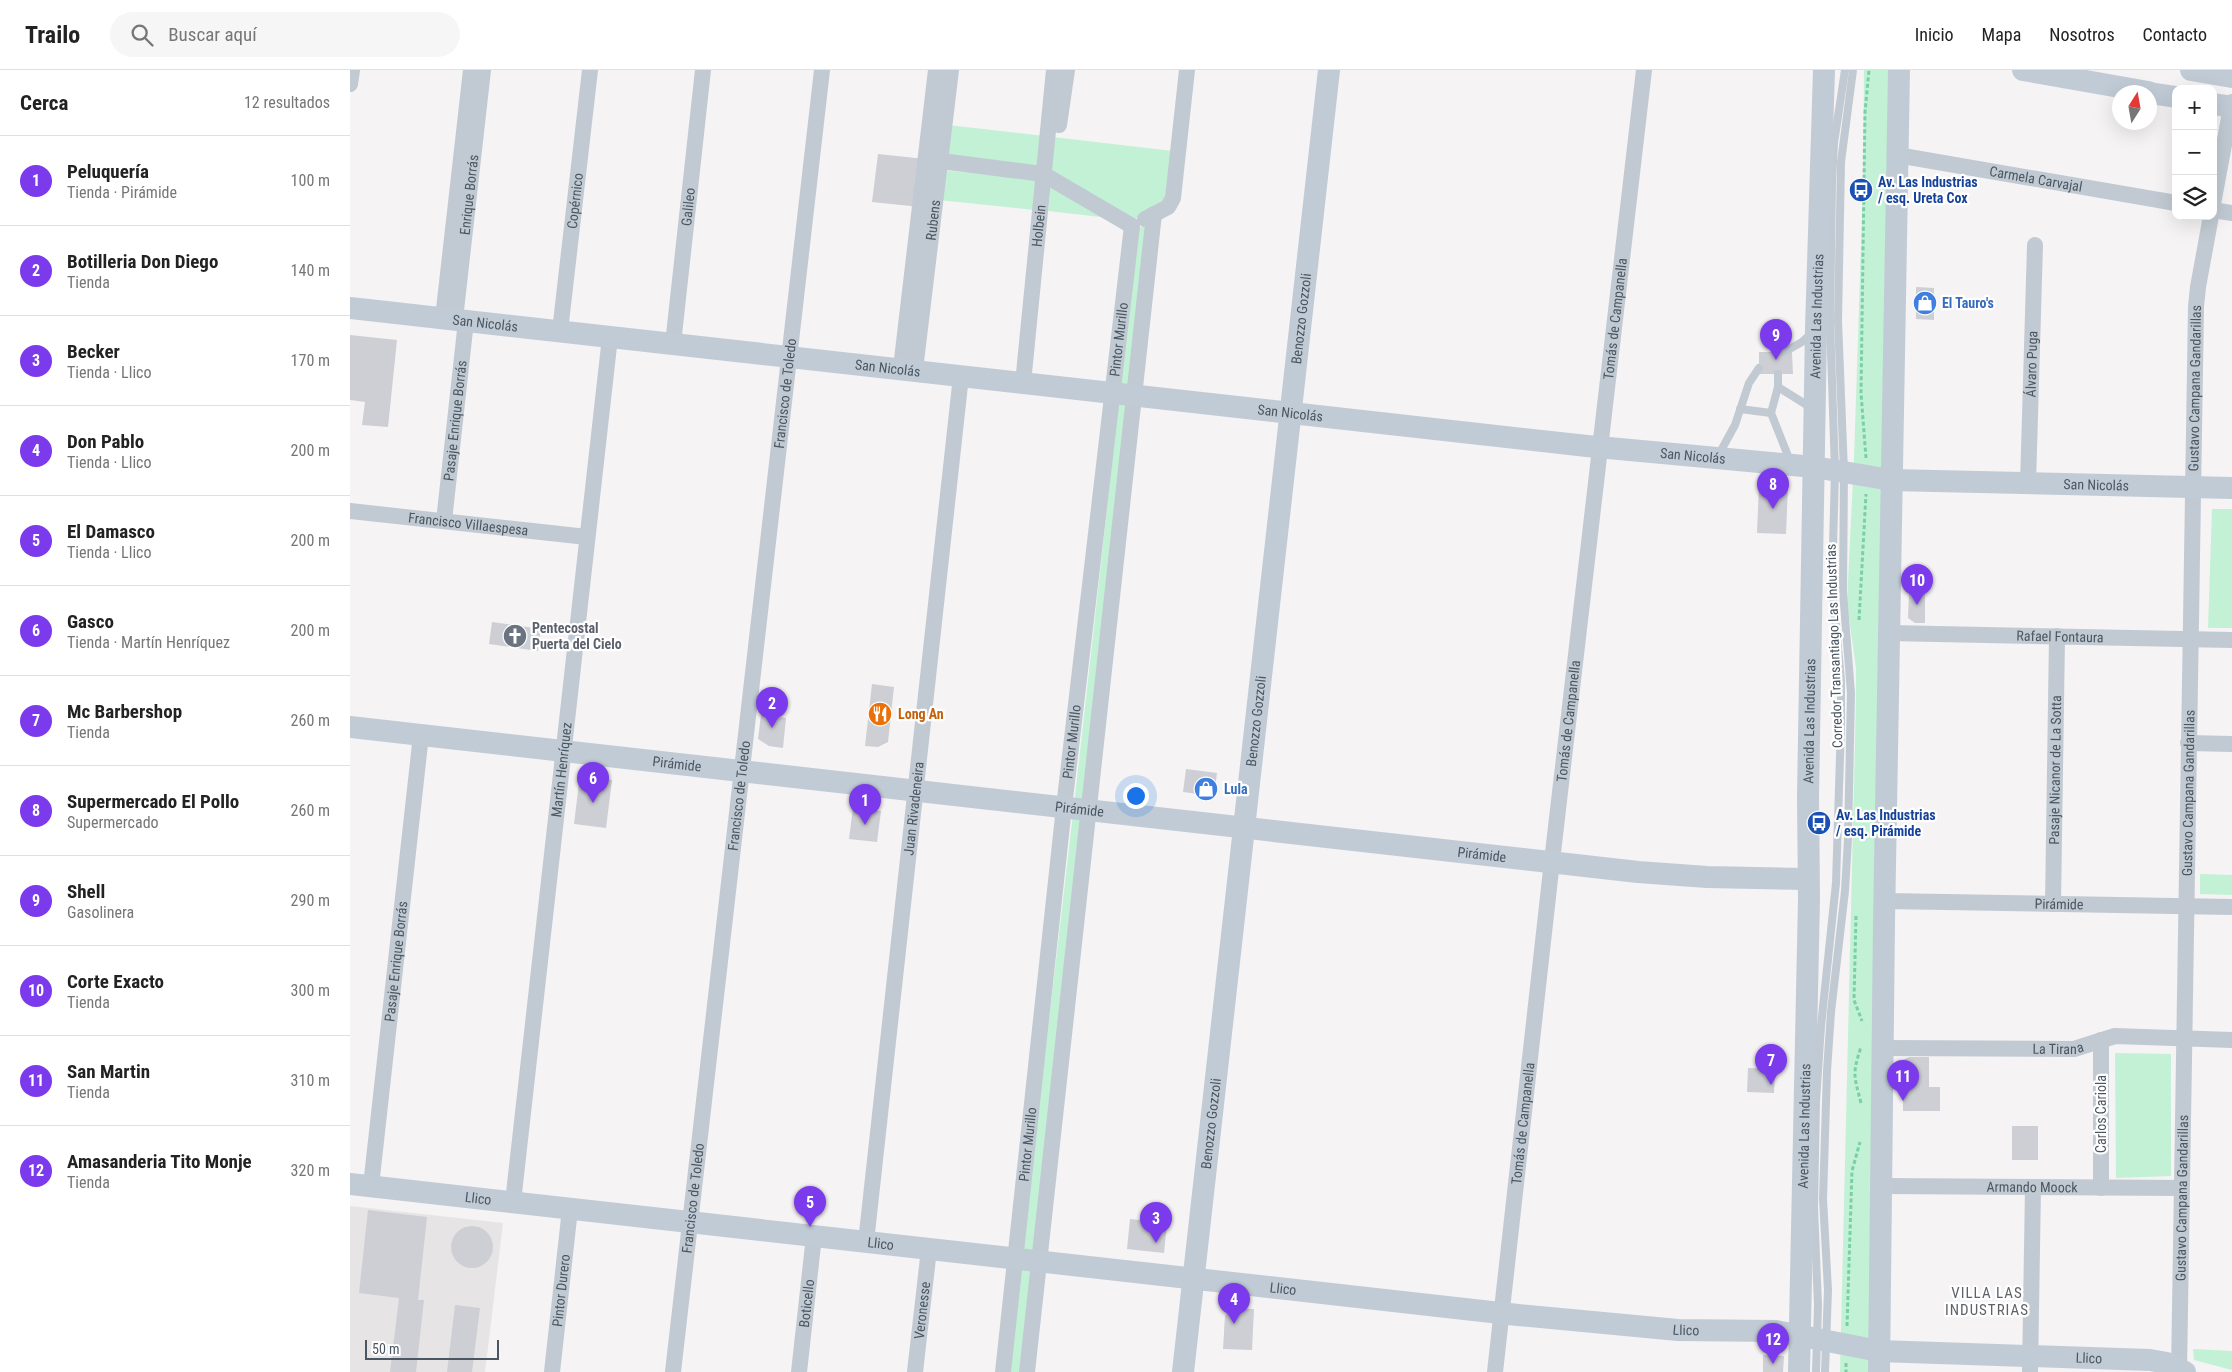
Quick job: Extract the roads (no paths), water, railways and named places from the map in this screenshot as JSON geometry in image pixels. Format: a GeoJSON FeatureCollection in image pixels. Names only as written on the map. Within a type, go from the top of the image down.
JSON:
{"type":"FeatureCollection","features":[{"type":"Feature","properties":{"kind":"street"},"geometry":{"type":"LineString","coordinates":[[350,84],[352,70]]}},
{"type":"Feature","properties":{"kind":"street","name":"Enrique Borrás"},"geometry":{"type":"LineString","coordinates":[[455,319],[471,70]]}},
{"type":"Feature","properties":{"kind":"street","name":"Enrique Borrás"},"geometry":{"type":"LineString","coordinates":[[455,319],[483,70]]}},
{"type":"Feature","properties":{"kind":"street","name":"Copérnico"},"geometry":{"type":"LineString","coordinates":[[560,331],[590,70]]}},
{"type":"Feature","properties":{"kind":"street","name":"Galileo"},"geometry":{"type":"LineString","coordinates":[[673,344],[703,70]]}},
{"type":"Feature","properties":{"kind":"street","name":"Francisco de Toledo"},"geometry":{"type":"LineString","coordinates":[[673,1372],[822,70]]}},
{"type":"Feature","properties":{"kind":"street","name":"Rubens"},"geometry":{"type":"LineString","coordinates":[[908,369],[936,70]]}},
{"type":"Feature","properties":{"kind":"street","name":"Rubens"},"geometry":{"type":"LineString","coordinates":[[908,369],[941,161],[951,70]]}},
{"type":"Feature","properties":{"kind":"street","name":"Holbein"},"geometry":{"type":"LineString","coordinates":[[1023,383],[1047,176],[1054,70]]}},
{"type":"Feature","properties":{"kind":"street","name":"Holbein"},"geometry":{"type":"LineString","coordinates":[[1047,176],[1067,70]]}},
{"type":"Feature","properties":{"kind":"street"},"geometry":{"type":"LineString","coordinates":[[941,161],[1047,176],[1132,226],[1168,207],[1172,198],[1187,70]]}},
{"type":"Feature","properties":{"kind":"street","name":"Benozzo Gozzoli"},"geometry":{"type":"LineString","coordinates":[[1183,1372],[1329,70]]}},
{"type":"Feature","properties":{"kind":"street","name":"Tomás de Campanella"},"geometry":{"type":"LineString","coordinates":[[1495,1372],[1644,70]]}},
{"type":"Feature","properties":{"kind":"street","name":"Avenida Las Industrias"},"geometry":{"type":"LineString","coordinates":[[1799,1372],[1815,1337],[1808,787],[1831,470],[1815,409],[1824,70]]}},
{"type":"Feature","properties":{"kind":"street"},"geometry":{"type":"LineString","coordinates":[[1879,1362],[1891,480],[1899,70]]}},
{"type":"Feature","properties":{"kind":"street"},"geometry":{"type":"LineString","coordinates":[[2023,70],[2093,76],[2123,85]]}},
{"type":"Feature","properties":{"kind":"street"},"geometry":{"type":"LineString","coordinates":[[2191,70],[2232,77]]}},
{"type":"Feature","properties":{"kind":"street"},"geometry":{"type":"LineString","coordinates":[[2157,94],[2172,96]]}},
{"type":"Feature","properties":{"kind":"street"},"geometry":{"type":"LineString","coordinates":[[2217,176],[2227,105]]}},
{"type":"Feature","properties":{"kind":"street","name":"Carmela Carvajal"},"geometry":{"type":"LineString","coordinates":[[1897,155],[2172,202]]}},
{"type":"Feature","properties":{"kind":"street"},"geometry":{"type":"LineString","coordinates":[[2217,211],[2232,213]]}},
{"type":"Feature","properties":{"kind":"street","name":"Pintor Murillo"},"geometry":{"type":"LineString","coordinates":[[1003,1372],[1064,807],[1124,394],[1154,214]]}},
{"type":"Feature","properties":{"kind":"street","name":"Gustavo Campana Gandarillas"},"geometry":{"type":"LineString","coordinates":[[2181,1371],[2183,1039],[2196,307],[2210,220]]}},
{"type":"Feature","properties":{"kind":"street","name":"Pintor Murillo"},"geometry":{"type":"LineString","coordinates":[[1027,1372],[1089,810],[1124,394],[1132,226]]}},
{"type":"Feature","properties":{"kind":"street","name":"Álvaro Puga"},"geometry":{"type":"LineString","coordinates":[[2028,484],[2035,245]]}},
{"type":"Feature","properties":{"kind":"street","name":"San Nicolás"},"geometry":{"type":"LineString","coordinates":[[350,308],[1600,447],[1792,465],[1891,480],[2232,488]]}},
{"type":"Feature","properties":{"kind":"street","name":"Pasaje Enrique Borrás"},"geometry":{"type":"LineString","coordinates":[[444,521],[455,319]]}},
{"type":"Feature","properties":{"kind":"street","name":"Martín Henríquez"},"geometry":{"type":"LineString","coordinates":[[513,1202],[610,337]]}},
{"type":"Feature","properties":{"kind":"street","name":"Juan Rivadeneira"},"geometry":{"type":"LineString","coordinates":[[866,1242],[961,376]]}},
{"type":"Feature","properties":{"kind":"street","name":"Francisco Villaespesa"},"geometry":{"type":"LineString","coordinates":[[350,511],[587,536]]}},
{"type":"Feature","properties":{"kind":"street","name":"Rafael Fontaura"},"geometry":{"type":"LineString","coordinates":[[1890,633],[2232,640]]}},
{"type":"Feature","properties":{"kind":"street","name":"Pasaje Nicanor de La Sotta"},"geometry":{"type":"LineString","coordinates":[[2053,904],[2057,636]]}},
{"type":"Feature","properties":{"kind":"street","name":"Pirámide"},"geometry":{"type":"LineString","coordinates":[[350,727],[1675,875],[1808,879]]}},
{"type":"Feature","properties":{"kind":"street","name":"Pasaje Enrique Borrás"},"geometry":{"type":"LineString","coordinates":[[360,1185],[421,735]]}},
{"type":"Feature","properties":{"kind":"street"},"geometry":{"type":"LineString","coordinates":[[2188,743],[2232,744]]}},
{"type":"Feature","properties":{"kind":"street","name":"Pirámide"},"geometry":{"type":"LineString","coordinates":[[1885,901],[2232,907]]}},
{"type":"Feature","properties":{"kind":"street","name":"La Tirana"},"geometry":{"type":"LineString","coordinates":[[1883,1048],[2074,1048],[2115,1036],[2232,1040]]}},
{"type":"Feature","properties":{"kind":"street","name":"Carlos Cariola"},"geometry":{"type":"LineString","coordinates":[[2100,1188],[2101,1040]]}},
{"type":"Feature","properties":{"kind":"street","name":"Llico"},"geometry":{"type":"LineString","coordinates":[[360,1185],[1502,1313],[1639,1327],[1776,1331],[1815,1337],[1879,1362],[2030,1364],[2150,1360],[2167,1362],[2181,1371]]}},
{"type":"Feature","properties":{"kind":"street","name":"Armando Moock"},"geometry":{"type":"LineString","coordinates":[[1882,1186],[2181,1188]]}},
{"type":"Feature","properties":{"kind":"street"},"geometry":{"type":"LineString","coordinates":[[2030,1364],[2033,1187]]}},
{"type":"Feature","properties":{"kind":"street","name":"Pintor Durero"},"geometry":{"type":"LineString","coordinates":[[552,1372],[570,1209]]}},
{"type":"Feature","properties":{"kind":"street","name":"Boticello"},"geometry":{"type":"LineString","coordinates":[[799,1372],[814,1236]]}},
{"type":"Feature","properties":{"kind":"street","name":"Veronesse"},"geometry":{"type":"LineString","coordinates":[[915,1372],[929,1249]]}},
{"type":"Feature","properties":{"kind":"lane","name":"Corredor Transantiago Las Industrias"},"geometry":{"type":"LineString","coordinates":[[1816,1372],[1815,1337],[1828,1290],[1823,1199],[1827,1072],[1831,1012],[1844,901],[1848,839],[1850,693],[1831,470],[1830,322],[1832,182],[1836,126],[1844,70]]}},
{"type":"Feature","properties":{"kind":"lane","name":"Corredor Transantiago Las Industrias"},"geometry":{"type":"LineString","coordinates":[[1831,470],[1838,344],[1840,185],[1843,139],[1853,70]]}},
{"type":"Feature","properties":{"kind":"lane"},"geometry":{"type":"LineString","coordinates":[[1784,352],[1802,342],[1816,329]]}},
{"type":"Feature","properties":{"kind":"lane"},"geometry":{"type":"LineString","coordinates":[[1716,459],[1735,425],[1749,383],[1759,368]]}},
{"type":"Feature","properties":{"kind":"lane"},"geometry":{"type":"LineString","coordinates":[[1778,374],[1778,387],[1771,412],[1792,465]]}},
{"type":"Feature","properties":{"kind":"lane"},"geometry":{"type":"LineString","coordinates":[[1778,387],[1815,409]]}},
{"type":"Feature","properties":{"kind":"lane"},"geometry":{"type":"LineString","coordinates":[[1740,409],[1771,412]]}},
{"type":"Feature","properties":{"kind":"lane","name":"Corredor Transantiago Las Industrias"},"geometry":{"type":"LineString","coordinates":[[1815,1337],[1825,1372]]}},
{"type":"Feature","properties":{"kind":"place","name":"Av. Las Industrias / esq. Ureta Cox"},"geometry":{"type":"Point","coordinates":[1861,190]}},
{"type":"Feature","properties":{"kind":"place","name":"El Tauro's"},"geometry":{"type":"Point","coordinates":[1925,303]}},
{"type":"Feature","properties":{"kind":"place","name":"Shell"},"geometry":{"type":"Point","coordinates":[1776,360]}},
{"type":"Feature","properties":{"kind":"place","name":"Supermercado El Pollo"},"geometry":{"type":"Point","coordinates":[1773,509]}},
{"type":"Feature","properties":{"kind":"place","name":"Corte Exacto"},"geometry":{"type":"Point","coordinates":[1917,605]}},
{"type":"Feature","properties":{"kind":"place","name":"Pentecostal Puerta del Cielo"},"geometry":{"type":"Point","coordinates":[515,636]}},
{"type":"Feature","properties":{"kind":"place","name":"Long An"},"geometry":{"type":"Point","coordinates":[880,714]}},
{"type":"Feature","properties":{"kind":"place","name":"Botilleria Don Diego"},"geometry":{"type":"Point","coordinates":[772,728]}},
{"type":"Feature","properties":{"kind":"place","name":"Lula"},"geometry":{"type":"Point","coordinates":[1206,789]}},
{"type":"Feature","properties":{"kind":"place","name":"Gasco"},"geometry":{"type":"Point","coordinates":[593,803]}},
{"type":"Feature","properties":{"kind":"place","name":"Av. Las Industrias / esq. Pirámide"},"geometry":{"type":"Point","coordinates":[1819,823]}},
{"type":"Feature","properties":{"kind":"place","name":"Peluquería"},"geometry":{"type":"Point","coordinates":[865,825]}},
{"type":"Feature","properties":{"kind":"place","name":"Mc Barbershop"},"geometry":{"type":"Point","coordinates":[1771,1085]}},
{"type":"Feature","properties":{"kind":"place","name":"San Martin"},"geometry":{"type":"Point","coordinates":[1903,1101]}},
{"type":"Feature","properties":{"kind":"place","name":"El Damasco"},"geometry":{"type":"Point","coordinates":[810,1227]}},
{"type":"Feature","properties":{"kind":"place","name":"Becker"},"geometry":{"type":"Point","coordinates":[1156,1243]}},
{"type":"Feature","properties":{"kind":"place","name":"Don Pablo"},"geometry":{"type":"Point","coordinates":[1234,1324]}},
{"type":"Feature","properties":{"kind":"place","name":"Amasanderia Tito Monje"},"geometry":{"type":"Point","coordinates":[1773,1364]}},
{"type":"Feature","properties":{"kind":"district","name":"VILLA LAS INDUSTRIAS"},"geometry":{"type":"Point","coordinates":[1987,1302]}}]}
